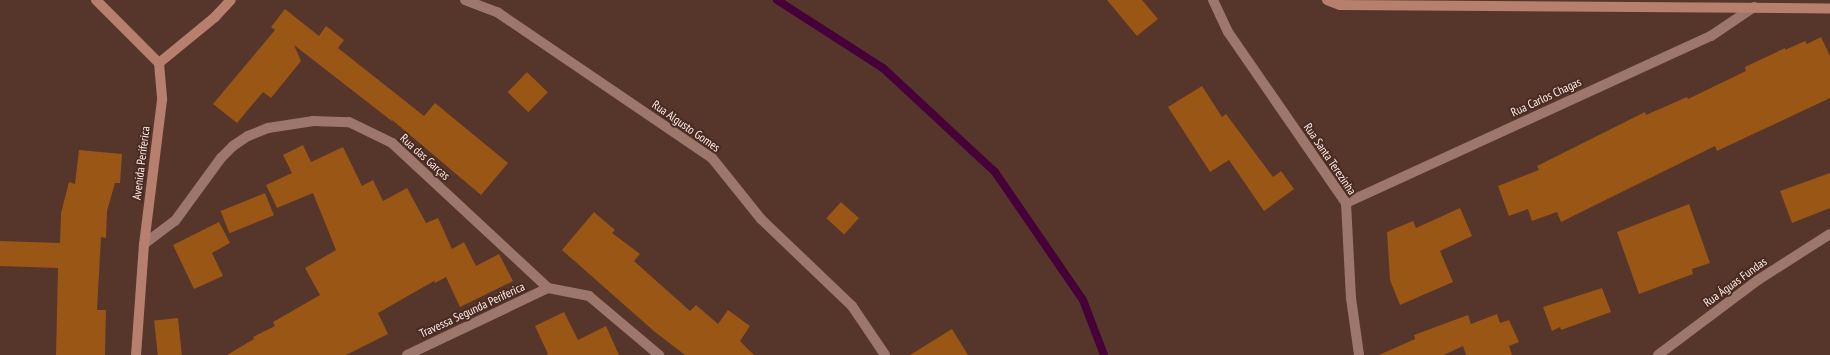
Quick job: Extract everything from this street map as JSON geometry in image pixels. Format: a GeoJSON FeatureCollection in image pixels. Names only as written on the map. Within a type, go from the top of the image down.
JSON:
{"type":"FeatureCollection","features":[{"type":"Feature","properties":{"kind":"street"},"geometry":{"type":"LineString","coordinates":[[96,0],[159,63],[215,17],[231,0]]}},
{"type":"Feature","properties":{"kind":"street","name":"Rua Algusto Gomes"},"geometry":{"type":"LineString","coordinates":[[465,0],[497,12],[712,158],[761,218],[852,306],[885,355]]}},
{"type":"Feature","properties":{"kind":"street","name":"Rua Santa Terezinha"},"geometry":{"type":"LineString","coordinates":[[1213,0],[1228,32],[1346,203],[1350,298],[1359,355]]}},
{"type":"Feature","properties":{"kind":"street"},"geometry":{"type":"LineString","coordinates":[[1327,0],[1340,2],[1624,3],[1830,8]]}},
{"type":"Feature","properties":{"kind":"street","name":"Rua Carlos Chagas"},"geometry":{"type":"LineString","coordinates":[[1346,203],[1711,36],[1754,7]]}},
{"type":"Feature","properties":{"kind":"street","name":"Avenida Periferica"},"geometry":{"type":"LineString","coordinates":[[136,355],[144,244],[162,100],[159,63]]}},
{"type":"Feature","properties":{"kind":"street","name":"Rua das Garças"},"geometry":{"type":"LineString","coordinates":[[144,244],[175,221],[221,158],[233,146],[248,136],[268,128],[313,121],[349,122],[392,143],[548,288]]}},
{"type":"Feature","properties":{"kind":"street","name":"Rua Águas Fundas"},"geometry":{"type":"LineString","coordinates":[[1658,355],[1758,280],[1830,234]]}},
{"type":"Feature","properties":{"kind":"street"},"geometry":{"type":"LineString","coordinates":[[548,288],[589,296],[659,355]]}},
{"type":"Feature","properties":{"kind":"street","name":"Travessa Segunda Periferica"},"geometry":{"type":"LineString","coordinates":[[407,355],[548,288]]}},
{"type":"Feature","properties":{"kind":"building"},"geometry":{"type":"Polygon","coordinates":[[[1107,0],[1142,0],[1158,19],[1137,36],[1107,0]]]}},
{"type":"Feature","properties":{"kind":"building"},"geometry":{"type":"Polygon","coordinates":[[[285,9],[319,36],[326,26],[344,40],[338,48],[424,116],[435,103],[508,163],[481,195],[391,119],[393,122],[294,45],[301,61],[271,98],[263,92],[237,123],[213,104],[275,30],[271,27],[285,9]]]}},
{"type":"Feature","properties":{"kind":"building"},"geometry":{"type":"Polygon","coordinates":[[[1821,37],[1830,56],[1830,98],[1717,151],[1715,146],[1561,222],[1557,212],[1532,221],[1528,209],[1509,216],[1498,186],[1539,170],[1537,166],[1645,112],[1646,115],[1687,97],[1688,99],[1746,71],[1745,67],[1785,48],[1785,50],[1805,41],[1807,44],[1821,37]]]}},
{"type":"Feature","properties":{"kind":"building"},"geometry":{"type":"Polygon","coordinates":[[[527,72],[548,92],[528,112],[508,92],[527,72]]]}},
{"type":"Feature","properties":{"kind":"building"},"geometry":{"type":"Polygon","coordinates":[[[1202,86],[1222,117],[1226,114],[1273,177],[1281,171],[1294,189],[1264,211],[1229,160],[1210,172],[1168,107],[1202,86]]]}},
{"type":"Feature","properties":{"kind":"building"},"geometry":{"type":"Polygon","coordinates":[[[303,145],[311,162],[343,147],[362,186],[373,180],[383,201],[407,188],[426,223],[438,218],[452,249],[464,242],[476,266],[499,254],[513,281],[460,307],[446,277],[435,283],[434,281],[378,313],[388,334],[346,355],[227,355],[254,339],[253,337],[275,326],[273,322],[320,295],[305,268],[336,250],[313,193],[277,208],[266,185],[292,173],[283,155],[303,145]]]}},
{"type":"Feature","properties":{"kind":"building"},"geometry":{"type":"Polygon","coordinates":[[[79,150],[122,154],[120,183],[115,183],[107,211],[106,238],[101,237],[97,310],[106,310],[105,355],[56,355],[58,268],[0,266],[0,241],[60,243],[61,213],[69,182],[75,184],[79,150]]]}},
{"type":"Feature","properties":{"kind":"building"},"geometry":{"type":"Polygon","coordinates":[[[1830,173],[1830,208],[1792,223],[1780,191],[1830,173]]]}},
{"type":"Feature","properties":{"kind":"building"},"geometry":{"type":"Polygon","coordinates":[[[265,193],[274,215],[229,233],[220,211],[265,193]]]}},
{"type":"Feature","properties":{"kind":"building"},"geometry":{"type":"Polygon","coordinates":[[[841,202],[859,218],[844,234],[826,218],[841,202]]]}},
{"type":"Feature","properties":{"kind":"building"},"geometry":{"type":"Polygon","coordinates":[[[1689,204],[1710,263],[1692,269],[1693,274],[1639,294],[1617,232],[1689,204]]]}},
{"type":"Feature","properties":{"kind":"building"},"geometry":{"type":"Polygon","coordinates":[[[1460,208],[1472,236],[1440,251],[1453,282],[1400,305],[1390,280],[1387,232],[1413,221],[1416,228],[1460,208]]]}},
{"type":"Feature","properties":{"kind":"building"},"geometry":{"type":"Polygon","coordinates":[[[594,212],[615,230],[612,233],[640,254],[634,261],[690,311],[696,305],[718,324],[728,310],[750,326],[740,341],[754,355],[685,355],[655,332],[562,250],[594,212]]]}},
{"type":"Feature","properties":{"kind":"building"},"geometry":{"type":"Polygon","coordinates":[[[219,222],[230,243],[212,253],[223,276],[194,289],[173,245],[219,222]]]}},
{"type":"Feature","properties":{"kind":"building"},"geometry":{"type":"Polygon","coordinates":[[[1602,288],[1611,312],[1561,330],[1560,327],[1552,331],[1543,307],[1602,288]]]}},
{"type":"Feature","properties":{"kind":"building"},"geometry":{"type":"Polygon","coordinates":[[[564,312],[578,340],[606,326],[619,355],[546,355],[548,354],[535,326],[564,312]]]}},
{"type":"Feature","properties":{"kind":"building"},"geometry":{"type":"Polygon","coordinates":[[[1497,314],[1500,323],[1509,320],[1519,342],[1509,346],[1512,355],[1466,355],[1463,346],[1444,355],[1379,355],[1415,339],[1414,335],[1468,315],[1471,324],[1497,314]]]}},
{"type":"Feature","properties":{"kind":"building"},"geometry":{"type":"Polygon","coordinates":[[[178,318],[182,355],[158,355],[154,321],[178,318]]]}},
{"type":"Feature","properties":{"kind":"building"},"geometry":{"type":"Polygon","coordinates":[[[952,329],[968,355],[910,355],[952,329]]]}},
{"type":"Feature","properties":{"kind":"waterway"},"geometry":{"type":"LineString","coordinates":[[777,0],[883,68],[995,172],[1083,300],[1104,355]]}}]}
